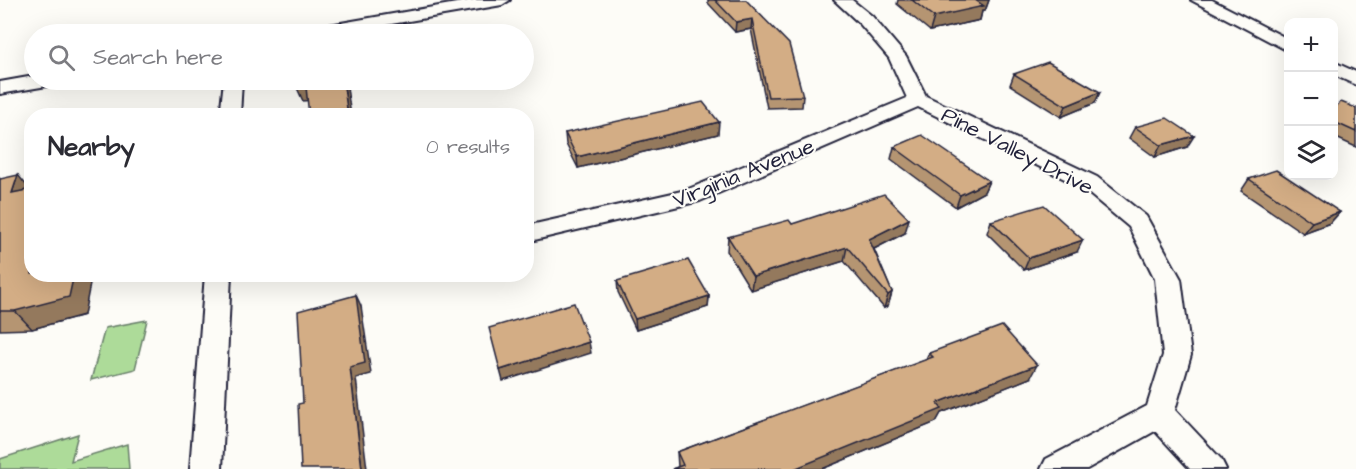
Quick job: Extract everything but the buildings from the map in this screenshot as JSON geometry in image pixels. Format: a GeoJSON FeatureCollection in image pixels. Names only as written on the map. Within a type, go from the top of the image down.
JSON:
{"type":"FeatureCollection","features":[{"type":"Feature","properties":{"kind":"street"},"geometry":{"type":"LineString","coordinates":[[359,24],[475,2],[502,0]]}},
{"type":"Feature","properties":{"kind":"street","name":"Pine Valley Drive"},"geometry":{"type":"LineString","coordinates":[[842,0],[866,20],[897,56],[918,100],[1089,182],[1138,222],[1168,279],[1177,355],[1159,414]]}},
{"type":"Feature","properties":{"kind":"street"},"geometry":{"type":"LineString","coordinates":[[1199,0],[1284,44]]}},
{"type":"Feature","properties":{"kind":"street"},"geometry":{"type":"LineString","coordinates":[[1338,70],[1356,79]]}},
{"type":"Feature","properties":{"kind":"street"},"geometry":{"type":"LineString","coordinates":[[0,88],[24,84]]}},
{"type":"Feature","properties":{"kind":"street"},"geometry":{"type":"LineString","coordinates":[[231,108],[232,90]]}},
{"type":"Feature","properties":{"kind":"street","name":"Virginia Avenue"},"geometry":{"type":"LineString","coordinates":[[534,232],[692,196],[918,100]]}},
{"type":"Feature","properties":{"kind":"street"},"geometry":{"type":"LineString","coordinates":[[206,469],[218,282]]}},
{"type":"Feature","properties":{"kind":"street"},"geometry":{"type":"LineString","coordinates":[[1057,469],[1159,414],[1210,469]]}},
{"type":"Feature","properties":{"kind":"green space"},"geometry":{"type":"Polygon","coordinates":[[[147,320],[135,369],[91,380],[105,328],[147,320]]]}},
{"type":"Feature","properties":{"kind":"green space"},"geometry":{"type":"Polygon","coordinates":[[[78,434],[71,461],[127,444],[129,469],[0,469],[0,459],[78,434]]]}}]}
